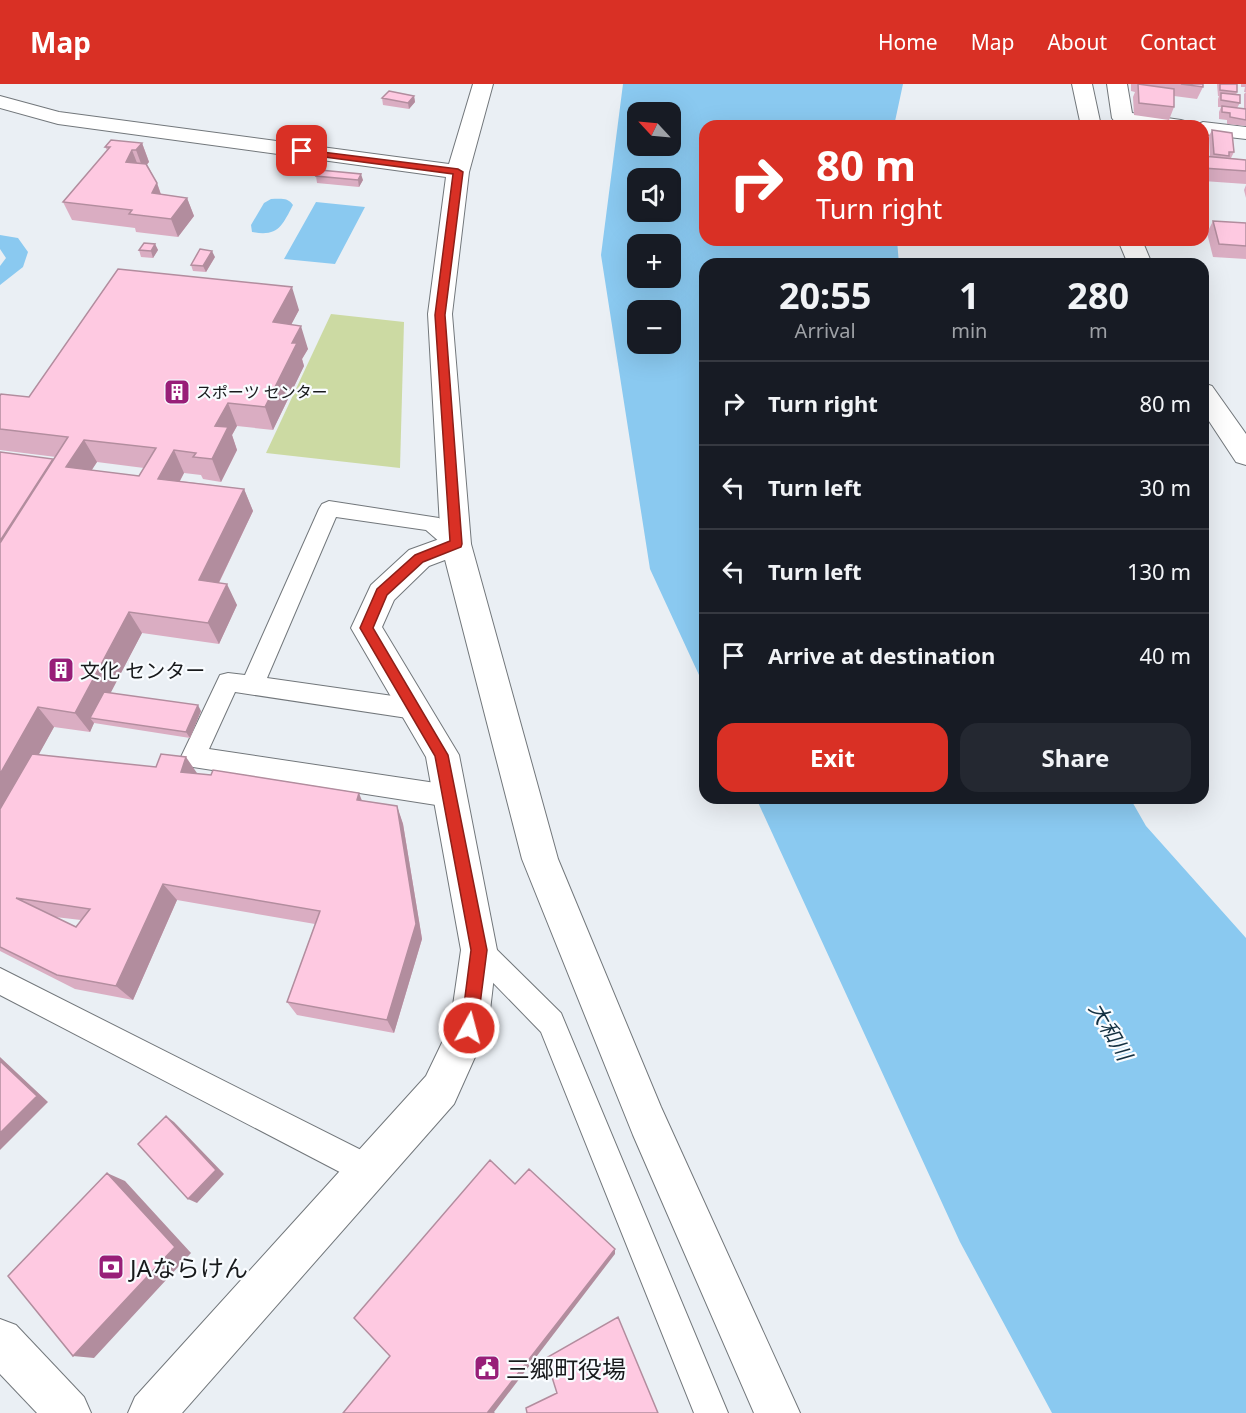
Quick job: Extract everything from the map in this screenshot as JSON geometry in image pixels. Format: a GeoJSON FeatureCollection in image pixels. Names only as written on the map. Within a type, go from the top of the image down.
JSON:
{"type":"FeatureCollection","features":[{"type":"Feature","properties":{"kind":"street"},"geometry":{"type":"LineString","coordinates":[[483,84],[458,172],[440,315],[456,544],[540,859],[646,1121],[777,1413]]}},
{"type":"Feature","properties":{"kind":"street"},"geometry":{"type":"LineString","coordinates":[[1082,84],[1090,120]]}},
{"type":"Feature","properties":{"kind":"street"},"geometry":{"type":"LineString","coordinates":[[1117,84],[1122,118],[1137,120]]}},
{"type":"Feature","properties":{"kind":"street"},"geometry":{"type":"LineString","coordinates":[[0,102],[58,118],[458,172]]}},
{"type":"Feature","properties":{"kind":"street"},"geometry":{"type":"LineString","coordinates":[[1209,129],[1246,133]]}},
{"type":"Feature","properties":{"kind":"street"},"geometry":{"type":"LineString","coordinates":[[1209,401],[1246,455]]}},
{"type":"Feature","properties":{"kind":"street"},"geometry":{"type":"LineString","coordinates":[[151,1413],[440,1090],[469,1028],[479,950],[442,755],[366,628],[382,593],[419,558],[456,544]]}},
{"type":"Feature","properties":{"kind":"street"},"geometry":{"type":"LineString","coordinates":[[0,1341],[68,1413]]}},
{"type":"Feature","properties":{"kind":"lane"},"geometry":{"type":"LineString","coordinates":[[252,686],[329,509],[432,523],[456,544]]}},
{"type":"Feature","properties":{"kind":"lane"},"geometry":{"type":"LineString","coordinates":[[414,709],[228,682],[193,757],[449,796]]}},
{"type":"Feature","properties":{"kind":"lane"},"geometry":{"type":"LineString","coordinates":[[479,950],[551,1023],[711,1413]]}},
{"type":"Feature","properties":{"kind":"lane"},"geometry":{"type":"LineString","coordinates":[[0,981],[368,1170]]}},
{"type":"Feature","properties":{"kind":"green space"},"geometry":{"type":"Polygon","coordinates":[[[331,314],[404,322],[400,468],[266,453],[331,314]]]}},
{"type":"Feature","properties":{"kind":"water"},"geometry":{"type":"Polygon","coordinates":[[[623,84],[903,84],[895,120],[699,120],[699,246],[898,246],[898,258],[699,258],[699,675],[650,569],[601,255],[623,84]]]}},
{"type":"Feature","properties":{"kind":"water"},"geometry":{"type":"Polygon","coordinates":[[[271,199],[291,202],[293,205],[286,219],[278,228],[268,233],[252,232],[251,225],[264,203],[271,199]]]}},
{"type":"Feature","properties":{"kind":"water"},"geometry":{"type":"Polygon","coordinates":[[[316,202],[365,207],[335,264],[284,259],[316,202]]]}},
{"type":"Feature","properties":{"kind":"water"},"geometry":{"type":"Polygon","coordinates":[[[0,235],[18,238],[28,252],[23,267],[0,285],[0,266],[6,258],[0,249],[0,235]]]}},
{"type":"Feature","properties":{"kind":"water","name":"大和川"},"geometry":{"type":"Polygon","coordinates":[[[759,804],[1133,804],[1146,826],[1246,938],[1246,1413],[1052,1413],[960,1242],[759,804]]]}},
{"type":"Feature","properties":{"kind":"building"},"geometry":{"type":"Polygon","coordinates":[[[1138,84],[1174,89],[1174,107],[1139,103],[1138,84]]]}},
{"type":"Feature","properties":{"kind":"building"},"geometry":{"type":"Polygon","coordinates":[[[1181,84],[1203,84],[1203,87],[1181,84]]]}},
{"type":"Feature","properties":{"kind":"building"},"geometry":{"type":"Polygon","coordinates":[[[1220,84],[1237,84],[1237,92],[1220,90],[1220,84]]]}},
{"type":"Feature","properties":{"kind":"building"},"geometry":{"type":"Polygon","coordinates":[[[389,91],[414,96],[408,103],[382,98],[389,91]]]}},
{"type":"Feature","properties":{"kind":"building"},"geometry":{"type":"Polygon","coordinates":[[[1221,93],[1240,95],[1240,103],[1221,100],[1221,93]]]}},
{"type":"Feature","properties":{"kind":"building"},"geometry":{"type":"Polygon","coordinates":[[[1222,106],[1246,109],[1246,120],[1230,117],[1230,113],[1222,112],[1222,106]]]}},
{"type":"Feature","properties":{"kind":"building"},"geometry":{"type":"Polygon","coordinates":[[[1212,130],[1232,133],[1234,152],[1229,152],[1229,156],[1214,154],[1212,130]]]}},
{"type":"Feature","properties":{"kind":"building"},"geometry":{"type":"Polygon","coordinates":[[[111,140],[142,143],[136,150],[132,150],[126,162],[146,164],[157,183],[152,193],[187,198],[171,219],[129,214],[132,210],[63,202],[110,147],[105,147],[111,140]]]}},
{"type":"Feature","properties":{"kind":"building"},"geometry":{"type":"Polygon","coordinates":[[[1209,157],[1246,160],[1246,171],[1209,168],[1209,157]]]}},
{"type":"Feature","properties":{"kind":"building"},"geometry":{"type":"Polygon","coordinates":[[[320,170],[361,174],[358,180],[316,176],[320,170]]]}},
{"type":"Feature","properties":{"kind":"building"},"geometry":{"type":"Polygon","coordinates":[[[1213,221],[1246,223],[1246,246],[1219,244],[1213,221]]]}},
{"type":"Feature","properties":{"kind":"building"},"geometry":{"type":"Polygon","coordinates":[[[144,243],[155,244],[151,251],[139,250],[144,243]]]}},
{"type":"Feature","properties":{"kind":"building"},"geometry":{"type":"Polygon","coordinates":[[[200,249],[212,251],[203,266],[191,265],[200,249]]]}},
{"type":"Feature","properties":{"kind":"building"},"geometry":{"type":"Polygon","coordinates":[[[118,269],[292,287],[273,322],[301,326],[292,343],[297,343],[265,407],[228,403],[215,426],[228,427],[212,459],[193,457],[196,453],[174,450],[158,479],[244,489],[199,580],[227,584],[208,623],[129,612],[75,713],[38,707],[0,774],[0,543],[68,437],[0,429],[1,394],[29,397],[118,269]],[[84,440],[66,467],[139,476],[156,448],[84,440]]]}},
{"type":"Feature","properties":{"kind":"building"},"geometry":{"type":"Polygon","coordinates":[[[0,452],[53,459],[0,541],[0,452]]]}},
{"type":"Feature","properties":{"kind":"building"},"geometry":{"type":"Polygon","coordinates":[[[104,692],[198,705],[186,732],[90,718],[104,692]]]}},
{"type":"Feature","properties":{"kind":"building"},"geometry":{"type":"Polygon","coordinates":[[[32,754],[156,767],[161,754],[186,757],[181,772],[211,775],[213,770],[359,793],[357,800],[397,806],[416,924],[387,1020],[287,1002],[320,911],[163,884],[116,986],[57,975],[0,947],[0,809],[32,754]],[[16,898],[76,927],[90,909],[16,898]]]}},
{"type":"Feature","properties":{"kind":"building"},"geometry":{"type":"Polygon","coordinates":[[[0,1061],[37,1096],[0,1133],[0,1061]]]}},
{"type":"Feature","properties":{"kind":"building"},"geometry":{"type":"Polygon","coordinates":[[[166,1116],[216,1170],[188,1199],[138,1144],[166,1116]]]}},
{"type":"Feature","properties":{"kind":"building"},"geometry":{"type":"Polygon","coordinates":[[[490,1160],[515,1184],[529,1169],[615,1249],[489,1413],[343,1413],[390,1356],[354,1318],[490,1160]]]}},
{"type":"Feature","properties":{"kind":"building","name":"JAならけん"},"geometry":{"type":"Polygon","coordinates":[[[107,1173],[175,1247],[73,1356],[8,1276],[107,1173]]]}},
{"type":"Feature","properties":{"kind":"building"},"geometry":{"type":"Polygon","coordinates":[[[618,1317],[658,1413],[527,1413],[526,1408],[557,1393],[546,1358],[618,1317]]]}},
{"type":"Feature","properties":{"kind":"place","name":"スポーツ センター"},"geometry":{"type":"Point","coordinates":[177,392]}},
{"type":"Feature","properties":{"kind":"place","name":"文化 センター"},"geometry":{"type":"Point","coordinates":[61,670]}},
{"type":"Feature","properties":{"kind":"place","name":"JAならけん"},"geometry":{"type":"Point","coordinates":[111,1267]}},
{"type":"Feature","properties":{"kind":"place","name":"三郷町役場"},"geometry":{"type":"Point","coordinates":[487,1368]}},
{"type":"Feature","properties":{"kind":"route"},"geometry":{"type":"LineString","coordinates":[[302,151],[458,172],[440,315],[456,544],[419,558],[382,593],[366,628],[442,755],[479,950],[469,1028]]}}]}
